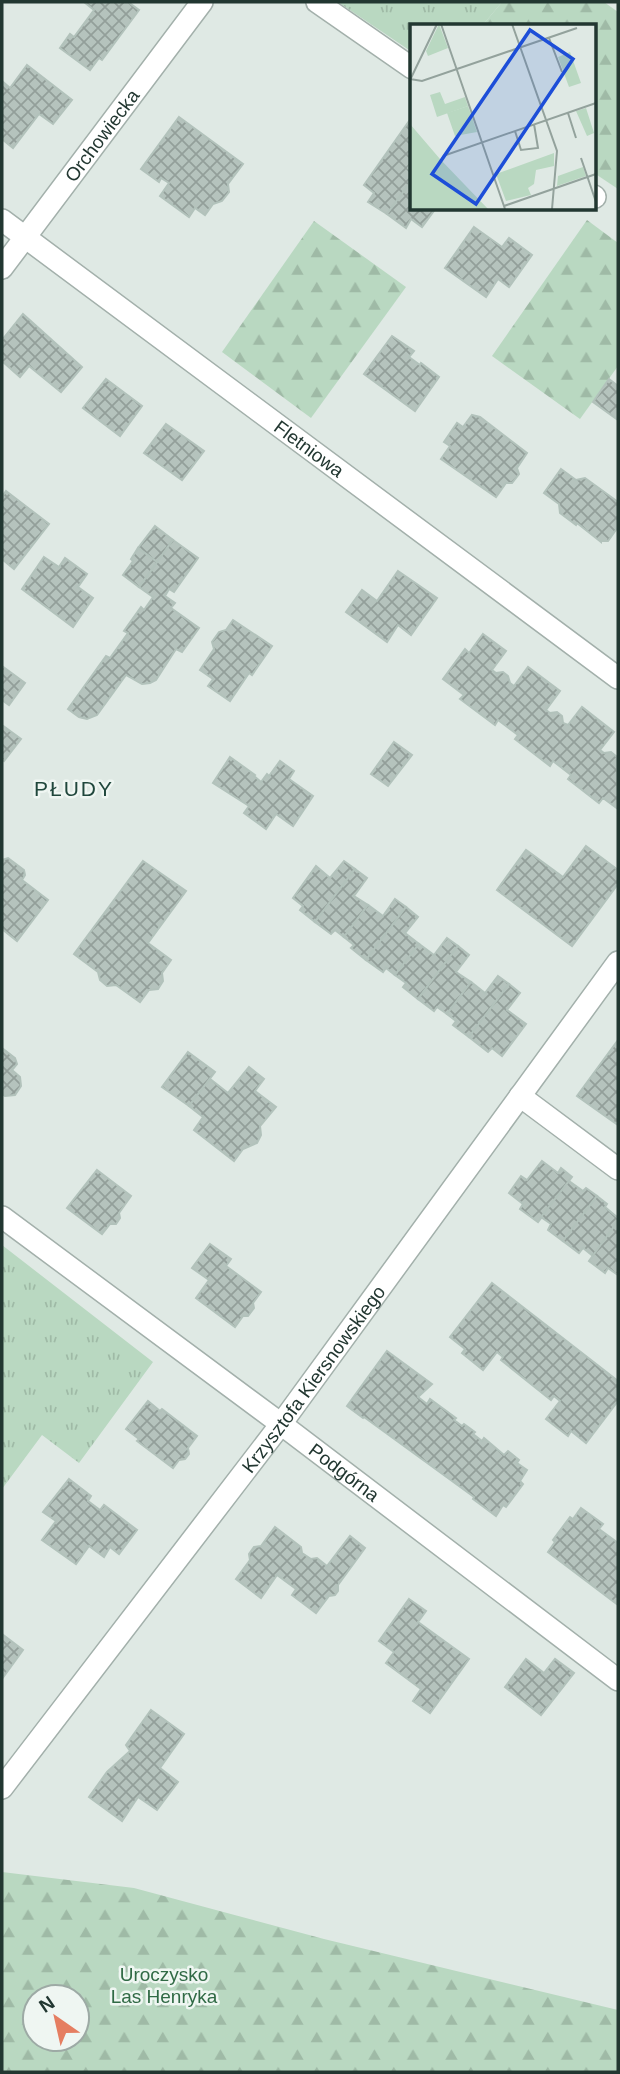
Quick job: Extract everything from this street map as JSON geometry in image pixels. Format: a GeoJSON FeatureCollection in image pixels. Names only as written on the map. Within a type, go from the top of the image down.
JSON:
{"type":"FeatureCollection","features":[{"type":"Feature","properties":{"kind":"street","name":"Orchowiecka"},"geometry":{"type":"LineString","coordinates":[[2,268],[202,2]]}},
{"type":"Feature","properties":{"kind":"street"},"geometry":{"type":"LineString","coordinates":[[317,2],[410,67]]}},
{"type":"Feature","properties":{"kind":"street","name":"Fletniowa"},"geometry":{"type":"LineString","coordinates":[[2,220],[618,678]]}},
{"type":"Feature","properties":{"kind":"street","name":"Krzysztofa Kiersnowskiego"},"geometry":{"type":"LineString","coordinates":[[2,1788],[281,1424],[618,962]]}},
{"type":"Feature","properties":{"kind":"street"},"geometry":{"type":"LineString","coordinates":[[520,1096],[618,1169]]}},
{"type":"Feature","properties":{"kind":"street","name":"Podgórna"},"geometry":{"type":"LineString","coordinates":[[2,1217],[281,1424],[618,1680]]}},
{"type":"Feature","properties":{"kind":"green space"},"geometry":{"type":"Polygon","coordinates":[[[338,2],[502,2],[484,24],[410,24],[410,51],[338,2]]]}},
{"type":"Feature","properties":{"kind":"green space"},"geometry":{"type":"Polygon","coordinates":[[[502,2],[604,2],[618,12],[618,189],[596,174],[596,24],[484,24],[502,2]]]}},
{"type":"Feature","properties":{"kind":"green space"},"geometry":{"type":"Polygon","coordinates":[[[587,220],[618,243],[618,366],[580,419],[492,356],[587,220]]]}},
{"type":"Feature","properties":{"kind":"green space"},"geometry":{"type":"Polygon","coordinates":[[[314,221],[406,287],[311,418],[222,352],[314,221]]]}},
{"type":"Feature","properties":{"kind":"green space"},"geometry":{"type":"Polygon","coordinates":[[[2,1245],[153,1362],[79,1463],[42,1435],[2,1489],[2,1245]]]}},
{"type":"Feature","properties":{"kind":"green space","name":"Uroczysko Las Henryka"},"geometry":{"type":"Polygon","coordinates":[[[2,1872],[134,1888],[324,1939],[618,2010],[618,2072],[2,2072],[2,1872]]]}},
{"type":"Feature","properties":{"kind":"building"},"geometry":{"type":"Polygon","coordinates":[[[84,2],[128,2],[139,10],[102,60],[99,58],[90,70],[60,48],[70,34],[74,37],[94,10],[84,2]]]}},
{"type":"Feature","properties":{"kind":"building"},"geometry":{"type":"Polygon","coordinates":[[[27,65],[72,100],[53,124],[39,114],[13,148],[2,139],[2,81],[10,88],[27,65]]]}},
{"type":"Feature","properties":{"kind":"building"},"geometry":{"type":"Polygon","coordinates":[[[179,117],[243,164],[228,184],[229,192],[222,201],[213,204],[205,215],[195,208],[189,217],[160,196],[169,183],[161,178],[159,182],[141,169],[179,117]]]}},
{"type":"Feature","properties":{"kind":"building"},"geometry":{"type":"Polygon","coordinates":[[[410,120],[410,183],[387,214],[368,202],[374,193],[364,185],[410,120]]]}},
{"type":"Feature","properties":{"kind":"building"},"geometry":{"type":"Polygon","coordinates":[[[410,183],[410,210],[435,210],[422,227],[411,219],[406,228],[387,214],[410,183]]]}},
{"type":"Feature","properties":{"kind":"building"},"geometry":{"type":"Polygon","coordinates":[[[474,227],[502,247],[509,238],[532,255],[509,287],[498,279],[486,297],[445,268],[474,227]]]}},
{"type":"Feature","properties":{"kind":"building"},"geometry":{"type":"Polygon","coordinates":[[[23,314],[82,367],[61,392],[29,366],[20,377],[2,361],[2,340],[23,314]]]}},
{"type":"Feature","properties":{"kind":"building"},"geometry":{"type":"Polygon","coordinates":[[[392,336],[414,351],[409,357],[439,377],[415,411],[364,374],[392,336]]]}},
{"type":"Feature","properties":{"kind":"building"},"geometry":{"type":"Polygon","coordinates":[[[106,379],[142,406],[120,436],[83,408],[106,379]]]}},
{"type":"Feature","properties":{"kind":"building"},"geometry":{"type":"Polygon","coordinates":[[[609,379],[618,386],[618,420],[593,402],[609,379]]]}},
{"type":"Feature","properties":{"kind":"building"},"geometry":{"type":"Polygon","coordinates":[[[472,415],[480,417],[527,453],[517,468],[519,474],[512,483],[506,483],[496,497],[441,459],[450,446],[444,442],[457,423],[463,427],[472,415]]]}},
{"type":"Feature","properties":{"kind":"building"},"geometry":{"type":"Polygon","coordinates":[[[166,424],[204,451],[182,480],[144,453],[166,424]]]}},
{"type":"Feature","properties":{"kind":"building"},"geometry":{"type":"Polygon","coordinates":[[[561,469],[576,480],[585,478],[618,502],[618,527],[608,541],[601,542],[560,513],[559,504],[544,493],[561,469]]]}},
{"type":"Feature","properties":{"kind":"building"},"geometry":{"type":"Polygon","coordinates":[[[6,491],[49,524],[14,569],[2,559],[2,497],[6,491]]]}},
{"type":"Feature","properties":{"kind":"building"},"geometry":{"type":"Polygon","coordinates":[[[155,526],[173,540],[157,562],[138,548],[155,526]]]}},
{"type":"Feature","properties":{"kind":"building"},"geometry":{"type":"Polygon","coordinates":[[[173,540],[198,558],[174,592],[169,589],[165,596],[175,603],[171,608],[199,628],[182,652],[176,649],[156,680],[142,684],[126,675],[97,715],[87,719],[79,717],[68,709],[106,656],[110,658],[128,633],[124,631],[141,607],[144,610],[153,597],[139,587],[173,540]]]}},
{"type":"Feature","properties":{"kind":"building"},"geometry":{"type":"Polygon","coordinates":[[[138,548],[157,562],[139,587],[123,575],[138,548]]]}},
{"type":"Feature","properties":{"kind":"building"},"geometry":{"type":"Polygon","coordinates":[[[44,557],[59,567],[65,558],[87,574],[78,587],[93,598],[73,627],[22,589],[44,557]]]}},
{"type":"Feature","properties":{"kind":"building"},"geometry":{"type":"Polygon","coordinates":[[[398,571],[437,598],[411,635],[398,625],[387,642],[346,612],[362,590],[377,601],[398,571]]]}},
{"type":"Feature","properties":{"kind":"building"},"geometry":{"type":"Polygon","coordinates":[[[233,620],[272,646],[230,701],[208,686],[213,679],[200,670],[214,649],[212,642],[233,620]]]}},
{"type":"Feature","properties":{"kind":"building"},"geometry":{"type":"Polygon","coordinates":[[[483,634],[506,651],[492,670],[496,673],[503,672],[514,686],[528,667],[560,691],[546,710],[550,713],[557,712],[562,716],[563,723],[568,725],[582,707],[614,732],[600,750],[604,753],[611,752],[617,757],[618,809],[603,798],[599,803],[568,779],[571,775],[553,761],[550,766],[515,739],[518,735],[498,720],[495,725],[460,699],[464,695],[443,679],[465,649],[469,653],[483,634]]]}},
{"type":"Feature","properties":{"kind":"building"},"geometry":{"type":"Polygon","coordinates":[[[2,666],[25,683],[9,705],[2,700],[2,666]]]}},
{"type":"Feature","properties":{"kind":"building"},"geometry":{"type":"Polygon","coordinates":[[[2,725],[21,739],[4,761],[2,759],[2,725]]]}},
{"type":"Feature","properties":{"kind":"building"},"geometry":{"type":"Polygon","coordinates":[[[394,742],[412,755],[388,786],[371,774],[394,742]]]}},
{"type":"Feature","properties":{"kind":"building"},"geometry":{"type":"Polygon","coordinates":[[[230,757],[261,782],[280,761],[294,771],[289,779],[313,796],[293,826],[276,814],[266,829],[244,813],[249,806],[213,783],[230,757]]]}},
{"type":"Feature","properties":{"kind":"building"},"geometry":{"type":"Polygon","coordinates":[[[586,846],[618,870],[618,884],[572,946],[497,890],[526,850],[563,877],[586,846]]]}},
{"type":"Feature","properties":{"kind":"building"},"geometry":{"type":"Polygon","coordinates":[[[8,858],[24,870],[22,880],[48,900],[17,941],[2,929],[2,860],[8,858]]]}},
{"type":"Feature","properties":{"kind":"building"},"geometry":{"type":"Polygon","coordinates":[[[143,861],[186,891],[148,943],[171,960],[162,973],[163,981],[158,989],[149,990],[140,1002],[116,985],[107,986],[100,980],[98,972],[74,954],[143,861]]]}},
{"type":"Feature","properties":{"kind":"building"},"geometry":{"type":"Polygon","coordinates":[[[344,861],[355,869],[315,922],[300,910],[303,906],[293,898],[316,866],[330,878],[344,861]]]}},
{"type":"Feature","properties":{"kind":"building"},"geometry":{"type":"Polygon","coordinates":[[[355,869],[367,878],[354,896],[368,905],[344,937],[335,930],[331,934],[315,922],[355,869]]]}},
{"type":"Feature","properties":{"kind":"building"},"geometry":{"type":"Polygon","coordinates":[[[395,899],[406,907],[366,960],[351,948],[354,945],[344,937],[368,905],[383,916],[395,899]]]}},
{"type":"Feature","properties":{"kind":"building"},"geometry":{"type":"Polygon","coordinates":[[[406,907],[418,917],[405,933],[419,944],[395,975],[386,968],[383,972],[366,960],[406,907]]]}},
{"type":"Feature","properties":{"kind":"building"},"geometry":{"type":"Polygon","coordinates":[[[447,938],[458,946],[418,999],[403,987],[406,983],[395,975],[419,944],[434,955],[447,938]]]}},
{"type":"Feature","properties":{"kind":"building"},"geometry":{"type":"Polygon","coordinates":[[[458,946],[469,955],[456,972],[471,982],[447,1014],[437,1007],[434,1011],[418,999],[458,946]]]}},
{"type":"Feature","properties":{"kind":"building"},"geometry":{"type":"Polygon","coordinates":[[[498,976],[509,984],[469,1037],[453,1025],[456,1021],[447,1014],[471,982],[485,993],[498,976]]]}},
{"type":"Feature","properties":{"kind":"building"},"geometry":{"type":"Polygon","coordinates":[[[509,984],[520,993],[507,1010],[526,1024],[502,1056],[492,1048],[488,1052],[469,1037],[509,984]]]}},
{"type":"Feature","properties":{"kind":"building"},"geometry":{"type":"Polygon","coordinates":[[[618,1040],[618,1125],[577,1096],[618,1040]]]}},
{"type":"Feature","properties":{"kind":"building"},"geometry":{"type":"Polygon","coordinates":[[[2,1048],[15,1058],[17,1064],[12,1070],[20,1077],[21,1086],[15,1095],[2,1094],[2,1048]]]}},
{"type":"Feature","properties":{"kind":"building"},"geometry":{"type":"Polygon","coordinates":[[[188,1052],[215,1072],[189,1106],[162,1087],[188,1052]]]}},
{"type":"Feature","properties":{"kind":"building"},"geometry":{"type":"Polygon","coordinates":[[[249,1067],[264,1079],[255,1091],[276,1107],[260,1126],[261,1135],[257,1143],[243,1149],[234,1161],[194,1130],[203,1117],[189,1106],[210,1079],[228,1093],[249,1067]]]}},
{"type":"Feature","properties":{"kind":"building"},"geometry":{"type":"Polygon","coordinates":[[[542,1161],[558,1173],[561,1168],[572,1177],[538,1222],[520,1209],[523,1204],[509,1193],[521,1176],[527,1180],[542,1161]]]}},
{"type":"Feature","properties":{"kind":"building"},"geometry":{"type":"Polygon","coordinates":[[[97,1170],[131,1196],[119,1213],[120,1218],[116,1224],[110,1224],[102,1234],[67,1208],[97,1170]]]}},
{"type":"Feature","properties":{"kind":"building"},"geometry":{"type":"Polygon","coordinates":[[[569,1181],[583,1191],[586,1188],[597,1196],[563,1241],[548,1230],[551,1224],[541,1217],[569,1181]]]}},
{"type":"Feature","properties":{"kind":"building"},"geometry":{"type":"Polygon","coordinates":[[[597,1196],[607,1204],[605,1207],[618,1221],[593,1256],[583,1248],[579,1253],[563,1241],[597,1196]]]}},
{"type":"Feature","properties":{"kind":"building"},"geometry":{"type":"Polygon","coordinates":[[[618,1221],[618,1275],[608,1268],[605,1273],[589,1261],[618,1221]]]}},
{"type":"Feature","properties":{"kind":"building"},"geometry":{"type":"Polygon","coordinates":[[[210,1244],[231,1259],[226,1266],[261,1292],[253,1303],[254,1308],[248,1316],[243,1316],[235,1327],[196,1298],[209,1280],[192,1268],[210,1244]]]}},
{"type":"Feature","properties":{"kind":"building"},"geometry":{"type":"Polygon","coordinates":[[[492,1283],[618,1381],[618,1401],[586,1443],[571,1431],[568,1436],[546,1419],[560,1401],[554,1396],[551,1400],[501,1360],[503,1357],[497,1352],[483,1370],[462,1353],[465,1349],[450,1337],[492,1283]]]}},
{"type":"Feature","properties":{"kind":"building"},"geometry":{"type":"Polygon","coordinates":[[[387,1351],[432,1384],[418,1397],[427,1404],[430,1399],[456,1418],[454,1420],[475,1432],[473,1434],[482,1441],[484,1438],[504,1455],[508,1451],[519,1460],[517,1463],[527,1470],[520,1481],[523,1484],[496,1516],[473,1499],[474,1497],[347,1406],[387,1351]]]}},
{"type":"Feature","properties":{"kind":"building"},"geometry":{"type":"Polygon","coordinates":[[[148,1401],[197,1436],[188,1448],[189,1454],[173,1468],[137,1441],[139,1439],[126,1429],[148,1401]]]}},
{"type":"Feature","properties":{"kind":"building"},"geometry":{"type":"Polygon","coordinates":[[[69,1479],[91,1496],[88,1501],[100,1510],[104,1505],[137,1530],[119,1554],[110,1547],[104,1557],[89,1546],[76,1564],[42,1540],[56,1521],[43,1512],[69,1479]]]}},
{"type":"Feature","properties":{"kind":"building"},"geometry":{"type":"Polygon","coordinates":[[[581,1508],[603,1524],[599,1529],[618,1543],[618,1605],[548,1552],[555,1542],[553,1540],[570,1517],[573,1519],[581,1508]]]}},
{"type":"Feature","properties":{"kind":"building"},"geometry":{"type":"Polygon","coordinates":[[[275,1527],[301,1547],[302,1553],[311,1559],[317,1558],[327,1566],[350,1536],[365,1548],[338,1585],[335,1595],[329,1596],[316,1613],[292,1595],[296,1589],[277,1575],[261,1598],[236,1579],[250,1560],[249,1554],[254,1547],[261,1546],[275,1527]]]}},
{"type":"Feature","properties":{"kind":"building"},"geometry":{"type":"Polygon","coordinates":[[[409,1599],[426,1611],[418,1622],[469,1659],[430,1713],[413,1701],[421,1689],[386,1663],[394,1652],[379,1641],[409,1599]]]}},
{"type":"Feature","properties":{"kind":"building"},"geometry":{"type":"Polygon","coordinates":[[[2,1634],[23,1650],[2,1679],[2,1634]]]}},
{"type":"Feature","properties":{"kind":"building"},"geometry":{"type":"Polygon","coordinates":[[[526,1659],[544,1673],[555,1659],[574,1673],[541,1715],[505,1687],[526,1659]]]}},
{"type":"Feature","properties":{"kind":"building"},"geometry":{"type":"Polygon","coordinates":[[[151,1710],[184,1734],[160,1768],[178,1782],[157,1810],[138,1797],[122,1821],[89,1797],[107,1772],[130,1751],[126,1745],[151,1710]]]}},
{"type":"Feature","properties":{"kind":"district","name":"PŁUDY"},"geometry":{"type":"Point","coordinates":[74,788]}}]}
